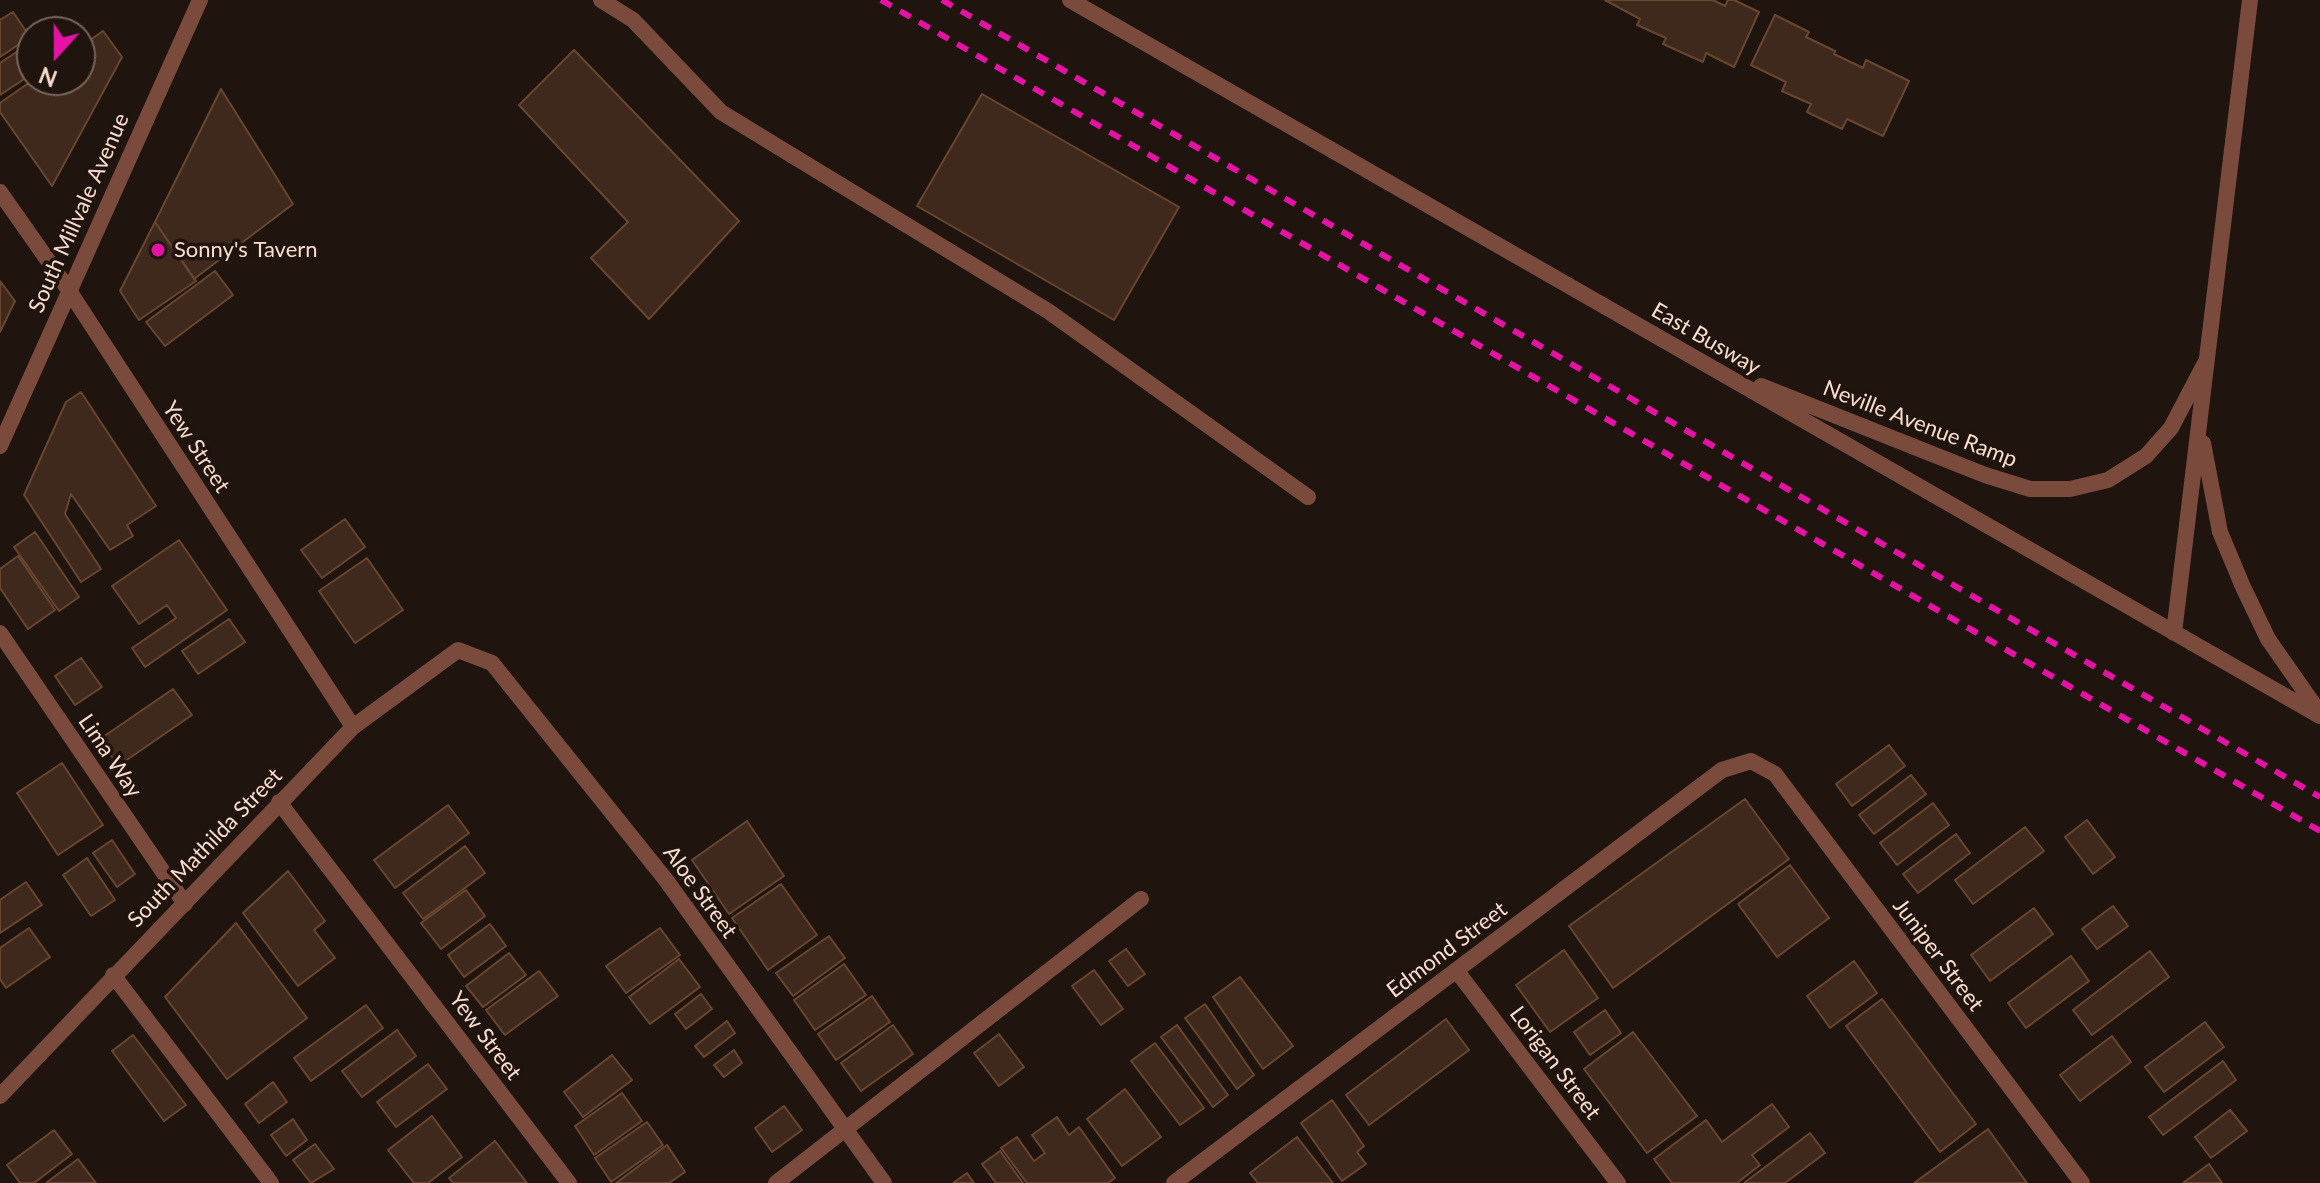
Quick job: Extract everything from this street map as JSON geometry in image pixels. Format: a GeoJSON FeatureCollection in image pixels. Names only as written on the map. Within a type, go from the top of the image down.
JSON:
{"type":"FeatureCollection","features":[{"type":"Feature","properties":{"kind":"street"},"geometry":{"type":"LineString","coordinates":[[601,0],[633,20],[721,112],[1048,311],[1308,497]]}},
{"type":"Feature","properties":{"kind":"street","name":"East Busway"},"geometry":{"type":"LineString","coordinates":[[1070,0],[2320,714]]}},
{"type":"Feature","properties":{"kind":"street","name":"Neville Avenue Ramp"},"geometry":{"type":"LineString","coordinates":[[2174,633],[2250,0]]}},
{"type":"Feature","properties":{"kind":"street","name":"South Millvale Avenue"},"geometry":{"type":"LineString","coordinates":[[0,446],[197,5]]}},
{"type":"Feature","properties":{"kind":"street","name":"Yew Street"},"geometry":{"type":"LineString","coordinates":[[0,192],[68,289],[353,727]]}},
{"type":"Feature","properties":{"kind":"street","name":"Neville Avenue Ramp"},"geometry":{"type":"LineString","coordinates":[[1704,363],[1985,475],[2030,489],[2070,489],[2108,480],[2146,456],[2171,428],[2208,357]]}},
{"type":"Feature","properties":{"kind":"street","name":"Neville Avenue Ramp"},"geometry":{"type":"LineString","coordinates":[[2200,423],[2220,532],[2237,574],[2268,639],[2320,714]]}},
{"type":"Feature","properties":{"kind":"street","name":"Lima Way"},"geometry":{"type":"LineString","coordinates":[[0,633],[185,904]]}},
{"type":"Feature","properties":{"kind":"street","name":"South Mathilda Street"},"geometry":{"type":"LineString","coordinates":[[2,1087],[185,904],[353,727],[458,650]]}},
{"type":"Feature","properties":{"kind":"street","name":"Aloe Street"},"geometry":{"type":"LineString","coordinates":[[458,650],[492,663],[666,880],[884,1183]]}},
{"type":"Feature","properties":{"kind":"street","name":"Edmond Street"},"geometry":{"type":"LineString","coordinates":[[1174,1183],[1722,770],[1751,761]]}},
{"type":"Feature","properties":{"kind":"street","name":"Juniper Street"},"geometry":{"type":"LineString","coordinates":[[1751,761],[1775,774],[2082,1183]]}},
{"type":"Feature","properties":{"kind":"street","name":"Yew Street"},"geometry":{"type":"LineString","coordinates":[[279,802],[569,1183]]}},
{"type":"Feature","properties":{"kind":"street"},"geometry":{"type":"LineString","coordinates":[[776,1183],[1141,899]]}},
{"type":"Feature","properties":{"kind":"street","name":"Lorigan Street"},"geometry":{"type":"LineString","coordinates":[[1456,970],[1618,1183]]}},
{"type":"Feature","properties":{"kind":"street"},"geometry":{"type":"LineString","coordinates":[[113,975],[271,1183]]}},
{"type":"Feature","properties":{"kind":"building"},"geometry":{"type":"Polygon","coordinates":[[[1605,0],[1713,0],[1725,6],[1728,0],[1734,0],[1759,12],[1734,67],[1706,53],[1703,62],[1663,44],[1666,38],[1637,25],[1640,19],[1605,0]]]}},
{"type":"Feature","properties":{"kind":"building"},"geometry":{"type":"Polygon","coordinates":[[[13,12],[16,16],[16,46],[0,57],[0,20],[13,12]]]}},
{"type":"Feature","properties":{"kind":"building"},"geometry":{"type":"Polygon","coordinates":[[[1775,15],[1809,32],[1806,37],[1835,51],[1834,54],[1863,68],[1866,60],[1909,81],[1883,136],[1847,119],[1842,129],[1807,112],[1811,104],[1782,91],[1786,82],[1751,65],[1775,15]]]}},
{"type":"Feature","properties":{"kind":"building"},"geometry":{"type":"Polygon","coordinates":[[[103,31],[122,57],[52,186],[0,112],[0,103],[16,92],[16,96],[96,96],[96,36],[103,31]]]}},
{"type":"Feature","properties":{"kind":"building"},"geometry":{"type":"Polygon","coordinates":[[[574,50],[739,221],[649,319],[591,258],[628,222],[519,105],[574,50]]]}},
{"type":"Feature","properties":{"kind":"building"},"geometry":{"type":"Polygon","coordinates":[[[16,52],[16,84],[0,95],[0,63],[16,52]]]}},
{"type":"Feature","properties":{"kind":"building"},"geometry":{"type":"Polygon","coordinates":[[[221,89],[293,204],[194,279],[155,222],[221,89]]]}},
{"type":"Feature","properties":{"kind":"building"},"geometry":{"type":"Polygon","coordinates":[[[982,94],[1179,207],[1114,320],[917,206],[982,94]]]}},
{"type":"Feature","properties":{"kind":"building","name":"Sonny's Tavern"},"geometry":{"type":"Polygon","coordinates":[[[155,222],[196,281],[139,320],[120,291],[155,222]]]}},
{"type":"Feature","properties":{"kind":"building"},"geometry":{"type":"Polygon","coordinates":[[[215,271],[233,295],[165,346],[146,322],[215,271]]]}},
{"type":"Feature","properties":{"kind":"building"},"geometry":{"type":"Polygon","coordinates":[[[0,281],[15,301],[0,332],[0,281]]]}},
{"type":"Feature","properties":{"kind":"building"},"geometry":{"type":"Polygon","coordinates":[[[81,392],[156,506],[127,525],[133,536],[110,550],[71,494],[65,514],[101,569],[81,582],[24,495],[66,402],[81,392]]]}},
{"type":"Feature","properties":{"kind":"building"},"geometry":{"type":"Polygon","coordinates":[[[345,519],[365,547],[322,578],[301,550],[345,519]]]}},
{"type":"Feature","properties":{"kind":"building"},"geometry":{"type":"Polygon","coordinates":[[[35,532],[79,597],[59,611],[14,547],[35,532]]]}},
{"type":"Feature","properties":{"kind":"building"},"geometry":{"type":"Polygon","coordinates":[[[179,540],[227,610],[145,667],[132,648],[176,618],[167,605],[139,624],[112,586],[179,540]]]}},
{"type":"Feature","properties":{"kind":"building"},"geometry":{"type":"Polygon","coordinates":[[[18,556],[55,610],[28,629],[0,588],[0,569],[18,556]]]}},
{"type":"Feature","properties":{"kind":"building"},"geometry":{"type":"Polygon","coordinates":[[[367,558],[403,610],[355,643],[319,591],[367,558]]]}},
{"type":"Feature","properties":{"kind":"building"},"geometry":{"type":"Polygon","coordinates":[[[229,619],[245,642],[198,674],[182,651],[229,619]]]}},
{"type":"Feature","properties":{"kind":"building"},"geometry":{"type":"Polygon","coordinates":[[[81,658],[102,687],[75,705],[55,676],[81,658]]]}},
{"type":"Feature","properties":{"kind":"building"},"geometry":{"type":"Polygon","coordinates":[[[173,689],[192,715],[118,766],[100,739],[173,689]]]}},
{"type":"Feature","properties":{"kind":"building"},"geometry":{"type":"Polygon","coordinates":[[[1889,745],[1905,766],[1852,806],[1836,784],[1889,745]]]}},
{"type":"Feature","properties":{"kind":"building"},"geometry":{"type":"Polygon","coordinates":[[[62,763],[103,825],[58,855],[17,793],[62,763]]]}},
{"type":"Feature","properties":{"kind":"building"},"geometry":{"type":"Polygon","coordinates":[[[1911,775],[1926,794],[1874,834],[1859,815],[1911,775]]]}},
{"type":"Feature","properties":{"kind":"building"},"geometry":{"type":"Polygon","coordinates":[[[1745,799],[1789,859],[1613,988],[1569,926],[1745,799]]]}},
{"type":"Feature","properties":{"kind":"building"},"geometry":{"type":"Polygon","coordinates":[[[1933,803],[1949,825],[1897,865],[1880,843],[1933,803]]]}},
{"type":"Feature","properties":{"kind":"building"},"geometry":{"type":"Polygon","coordinates":[[[448,805],[469,833],[395,888],[374,860],[448,805]]]}},
{"type":"Feature","properties":{"kind":"building"},"geometry":{"type":"Polygon","coordinates":[[[2087,820],[2115,857],[2093,874],[2065,837],[2087,820]]]}},
{"type":"Feature","properties":{"kind":"building"},"geometry":{"type":"Polygon","coordinates":[[[747,821],[784,876],[729,914],[692,860],[747,821]]]}},
{"type":"Feature","properties":{"kind":"building"},"geometry":{"type":"Polygon","coordinates":[[[2025,827],[2044,851],[1973,904],[1955,880],[2025,827]]]}},
{"type":"Feature","properties":{"kind":"building"},"geometry":{"type":"Polygon","coordinates":[[[1956,834],[1970,853],[1918,893],[1903,874],[1956,834]]]}},
{"type":"Feature","properties":{"kind":"building"},"geometry":{"type":"Polygon","coordinates":[[[112,840],[135,874],[117,887],[93,853],[112,840]]]}},
{"type":"Feature","properties":{"kind":"building"},"geometry":{"type":"Polygon","coordinates":[[[465,846],[485,873],[423,919],[403,893],[465,846]]]}},
{"type":"Feature","properties":{"kind":"building"},"geometry":{"type":"Polygon","coordinates":[[[87,858],[115,900],[91,916],[63,875],[87,858]]]}},
{"type":"Feature","properties":{"kind":"building"},"geometry":{"type":"Polygon","coordinates":[[[1790,865],[1829,918],[1777,957],[1738,904],[1790,865]]]}},
{"type":"Feature","properties":{"kind":"building"},"geometry":{"type":"Polygon","coordinates":[[[288,871],[325,921],[314,930],[335,958],[298,986],[243,913],[288,871]]]}},
{"type":"Feature","properties":{"kind":"building"},"geometry":{"type":"Polygon","coordinates":[[[26,882],[42,905],[0,933],[0,900],[26,882]]]}},
{"type":"Feature","properties":{"kind":"building"},"geometry":{"type":"Polygon","coordinates":[[[781,884],[817,935],[768,970],[732,918],[781,884]]]}},
{"type":"Feature","properties":{"kind":"building"},"geometry":{"type":"Polygon","coordinates":[[[466,890],[485,916],[441,949],[421,923],[466,890]]]}},
{"type":"Feature","properties":{"kind":"building"},"geometry":{"type":"Polygon","coordinates":[[[2113,906],[2128,926],[2097,949],[2082,929],[2113,906]]]}},
{"type":"Feature","properties":{"kind":"building"},"geometry":{"type":"Polygon","coordinates":[[[2034,908],[2053,934],[1990,981],[1971,955],[2034,908]]]}},
{"type":"Feature","properties":{"kind":"building"},"geometry":{"type":"Polygon","coordinates":[[[236,923],[307,1018],[227,1079],[165,997],[236,923]]]}},
{"type":"Feature","properties":{"kind":"building"},"geometry":{"type":"Polygon","coordinates":[[[490,924],[506,946],[464,977],[448,955],[490,924]]]}},
{"type":"Feature","properties":{"kind":"building"},"geometry":{"type":"Polygon","coordinates":[[[29,928],[50,957],[6,988],[0,979],[0,948],[29,928]]]}},
{"type":"Feature","properties":{"kind":"building"},"geometry":{"type":"Polygon","coordinates":[[[660,928],[680,955],[626,993],[606,966],[660,928]]]}},
{"type":"Feature","properties":{"kind":"building"},"geometry":{"type":"Polygon","coordinates":[[[829,936],[845,958],[793,996],[776,973],[829,936]]]}},
{"type":"Feature","properties":{"kind":"building"},"geometry":{"type":"Polygon","coordinates":[[[1126,949],[1145,974],[1128,986],[1109,961],[1126,949]]]}},
{"type":"Feature","properties":{"kind":"building"},"geometry":{"type":"Polygon","coordinates":[[[1564,950],[1598,998],[1550,1032],[1516,985],[1564,950]]]}},
{"type":"Feature","properties":{"kind":"building"},"geometry":{"type":"Polygon","coordinates":[[[2150,951],[2169,977],[2092,1035],[2073,1010],[2150,951]]]}},
{"type":"Feature","properties":{"kind":"building"},"geometry":{"type":"Polygon","coordinates":[[[509,953],[526,975],[483,1007],[466,986],[509,953]]]}},
{"type":"Feature","properties":{"kind":"building"},"geometry":{"type":"Polygon","coordinates":[[[2071,956],[2089,981],[2026,1028],[2008,1003],[2071,956]]]}},
{"type":"Feature","properties":{"kind":"building"},"geometry":{"type":"Polygon","coordinates":[[[679,959],[700,987],[650,1024],[629,997],[679,959]]]}},
{"type":"Feature","properties":{"kind":"building"},"geometry":{"type":"Polygon","coordinates":[[[1854,961],[1877,993],[1830,1028],[1807,996],[1854,961]]]}},
{"type":"Feature","properties":{"kind":"building"},"geometry":{"type":"Polygon","coordinates":[[[844,964],[866,995],[815,1030],[794,1000],[844,964]]]}},
{"type":"Feature","properties":{"kind":"building"},"geometry":{"type":"Polygon","coordinates":[[[1094,970],[1123,1009],[1101,1025],[1072,986],[1094,970]]]}},
{"type":"Feature","properties":{"kind":"building"},"geometry":{"type":"Polygon","coordinates":[[[539,971],[558,996],[505,1035],[486,1010],[539,971]]]}},
{"type":"Feature","properties":{"kind":"building"},"geometry":{"type":"Polygon","coordinates":[[[1240,977],[1293,1046],[1263,1069],[1213,997],[1240,977]]]}},
{"type":"Feature","properties":{"kind":"building"},"geometry":{"type":"Polygon","coordinates":[[[701,994],[712,1009],[686,1029],[675,1014],[701,994]]]}},
{"type":"Feature","properties":{"kind":"building"},"geometry":{"type":"Polygon","coordinates":[[[872,996],[890,1022],[836,1060],[818,1034],[872,996]]]}},
{"type":"Feature","properties":{"kind":"building"},"geometry":{"type":"Polygon","coordinates":[[[1882,999],[1976,1124],[1940,1152],[1846,1026],[1882,999]]]}},
{"type":"Feature","properties":{"kind":"building"},"geometry":{"type":"Polygon","coordinates":[[[1205,1004],[1254,1075],[1237,1089],[1185,1018],[1205,1004]]]}},
{"type":"Feature","properties":{"kind":"building"},"geometry":{"type":"Polygon","coordinates":[[[366,1005],[383,1028],[311,1081],[294,1058],[366,1005]]]}},
{"type":"Feature","properties":{"kind":"building"},"geometry":{"type":"Polygon","coordinates":[[[1605,1010],[1621,1033],[1590,1055],[1574,1032],[1605,1010]]]}},
{"type":"Feature","properties":{"kind":"building"},"geometry":{"type":"Polygon","coordinates":[[[1446,1019],[1469,1050],[1369,1125],[1346,1095],[1446,1019]]]}},
{"type":"Feature","properties":{"kind":"building"},"geometry":{"type":"Polygon","coordinates":[[[727,1021],[735,1033],[704,1057],[695,1046],[727,1021]]]}},
{"type":"Feature","properties":{"kind":"building"},"geometry":{"type":"Polygon","coordinates":[[[2205,1022],[2224,1047],[2164,1092],[2145,1067],[2205,1022]]]}},
{"type":"Feature","properties":{"kind":"building"},"geometry":{"type":"Polygon","coordinates":[[[893,1025],[913,1054],[861,1091],[841,1063],[893,1025]]]}},
{"type":"Feature","properties":{"kind":"building"},"geometry":{"type":"Polygon","coordinates":[[[1177,1025],[1228,1095],[1213,1107],[1161,1037],[1177,1025]]]}},
{"type":"Feature","properties":{"kind":"building"},"geometry":{"type":"Polygon","coordinates":[[[397,1030],[416,1056],[362,1097],[342,1071],[397,1030]]]}},
{"type":"Feature","properties":{"kind":"building"},"geometry":{"type":"Polygon","coordinates":[[[1633,1032],[1697,1116],[1647,1153],[1584,1069],[1633,1032]]]}},
{"type":"Feature","properties":{"kind":"building"},"geometry":{"type":"Polygon","coordinates":[[[999,1034],[1024,1067],[999,1086],[974,1053],[999,1034]]]}},
{"type":"Feature","properties":{"kind":"building"},"geometry":{"type":"Polygon","coordinates":[[[133,1035],[186,1105],[164,1121],[112,1051],[133,1035]]]}},
{"type":"Feature","properties":{"kind":"building"},"geometry":{"type":"Polygon","coordinates":[[[2112,1036],[2131,1062],[2080,1101],[2060,1075],[2112,1036]]]}},
{"type":"Feature","properties":{"kind":"building"},"geometry":{"type":"Polygon","coordinates":[[[1155,1043],[1204,1108],[1180,1125],[1131,1061],[1155,1043]]]}},
{"type":"Feature","properties":{"kind":"building"},"geometry":{"type":"Polygon","coordinates":[[[734,1050],[742,1063],[724,1077],[714,1065],[734,1050]]]}},
{"type":"Feature","properties":{"kind":"building"},"geometry":{"type":"Polygon","coordinates":[[[612,1055],[632,1080],[583,1117],[564,1092],[612,1055]]]}},
{"type":"Feature","properties":{"kind":"building"},"geometry":{"type":"Polygon","coordinates":[[[2223,1061],[2236,1080],[2163,1135],[2149,1117],[2223,1061]]]}},
{"type":"Feature","properties":{"kind":"building"},"geometry":{"type":"Polygon","coordinates":[[[428,1064],[447,1089],[396,1127],[377,1102],[428,1064]]]}},
{"type":"Feature","properties":{"kind":"building"},"geometry":{"type":"Polygon","coordinates":[[[273,1082],[287,1102],[259,1123],[245,1104],[273,1082]]]}},
{"type":"Feature","properties":{"kind":"building"},"geometry":{"type":"Polygon","coordinates":[[[1125,1089],[1161,1137],[1122,1166],[1087,1119],[1125,1089]]]}},
{"type":"Feature","properties":{"kind":"building"},"geometry":{"type":"Polygon","coordinates":[[[622,1093],[642,1121],[594,1155],[575,1126],[622,1093]]]}},
{"type":"Feature","properties":{"kind":"building"},"geometry":{"type":"Polygon","coordinates":[[[1332,1100],[1364,1146],[1357,1152],[1366,1164],[1342,1181],[1301,1123],[1332,1100]]]}},
{"type":"Feature","properties":{"kind":"building"},"geometry":{"type":"Polygon","coordinates":[[[1772,1104],[1789,1127],[1752,1155],[1760,1165],[1737,1183],[1672,1183],[1654,1159],[1706,1120],[1722,1142],[1772,1104]]]}},
{"type":"Feature","properties":{"kind":"building"},"geometry":{"type":"Polygon","coordinates":[[[784,1106],[802,1130],[772,1152],[755,1128],[784,1106]]]}},
{"type":"Feature","properties":{"kind":"building"},"geometry":{"type":"Polygon","coordinates":[[[2230,1110],[2247,1131],[2211,1158],[2195,1137],[2230,1110]]]}},
{"type":"Feature","properties":{"kind":"building"},"geometry":{"type":"Polygon","coordinates":[[[432,1116],[462,1157],[428,1183],[414,1183],[388,1150],[432,1116]]]}},
{"type":"Feature","properties":{"kind":"building"},"geometry":{"type":"Polygon","coordinates":[[[1057,1117],[1069,1135],[1079,1127],[1115,1178],[1108,1183],[1027,1183],[1001,1148],[1017,1137],[1034,1161],[1045,1153],[1032,1135],[1057,1117]]]}},
{"type":"Feature","properties":{"kind":"building"},"geometry":{"type":"Polygon","coordinates":[[[293,1119],[307,1140],[286,1156],[271,1135],[293,1119]]]}},
{"type":"Feature","properties":{"kind":"building"},"geometry":{"type":"Polygon","coordinates":[[[647,1122],[663,1145],[611,1182],[595,1158],[647,1122]]]}},
{"type":"Feature","properties":{"kind":"building"},"geometry":{"type":"Polygon","coordinates":[[[1988,1129],[2027,1183],[1914,1183],[1988,1129]]]}},
{"type":"Feature","properties":{"kind":"building"},"geometry":{"type":"Polygon","coordinates":[[[54,1130],[72,1154],[34,1183],[20,1183],[7,1165],[54,1130]]]}},
{"type":"Feature","properties":{"kind":"building"},"geometry":{"type":"Polygon","coordinates":[[[1810,1133],[1825,1153],[1785,1183],[1744,1183],[1810,1133]]]}},
{"type":"Feature","properties":{"kind":"building"},"geometry":{"type":"Polygon","coordinates":[[[1297,1137],[1333,1183],[1258,1183],[1250,1173],[1297,1137]]]}},
{"type":"Feature","properties":{"kind":"building"},"geometry":{"type":"Polygon","coordinates":[[[495,1141],[527,1183],[453,1183],[449,1178],[495,1141]]]}},
{"type":"Feature","properties":{"kind":"building"},"geometry":{"type":"Polygon","coordinates":[[[315,1144],[334,1169],[311,1183],[293,1160],[315,1144]]]}},
{"type":"Feature","properties":{"kind":"building"},"geometry":{"type":"Polygon","coordinates":[[[667,1145],[685,1172],[669,1183],[616,1183],[667,1145]]]}},
{"type":"Feature","properties":{"kind":"building"},"geometry":{"type":"Polygon","coordinates":[[[1000,1151],[1023,1183],[996,1183],[982,1164],[1000,1151]]]}},
{"type":"Feature","properties":{"kind":"building"},"geometry":{"type":"Polygon","coordinates":[[[78,1159],[96,1183],[46,1183],[78,1159]]]}},
{"type":"Feature","properties":{"kind":"building"},"geometry":{"type":"Polygon","coordinates":[[[2209,1164],[2222,1183],[2183,1183],[2209,1164]]]}},
{"type":"Feature","properties":{"kind":"building"},"geometry":{"type":"Polygon","coordinates":[[[967,1173],[974,1183],[953,1183],[967,1173]]]}},
{"type":"Feature","properties":{"kind":"railway"},"geometry":{"type":"LineString","coordinates":[[881,0],[2320,831]]}},
{"type":"Feature","properties":{"kind":"railway"},"geometry":{"type":"LineString","coordinates":[[942,0],[2320,797]]}},
{"type":"Feature","properties":{"kind":"place","name":"Sonny's Tavern"},"geometry":{"type":"Point","coordinates":[158,250]}}]}
